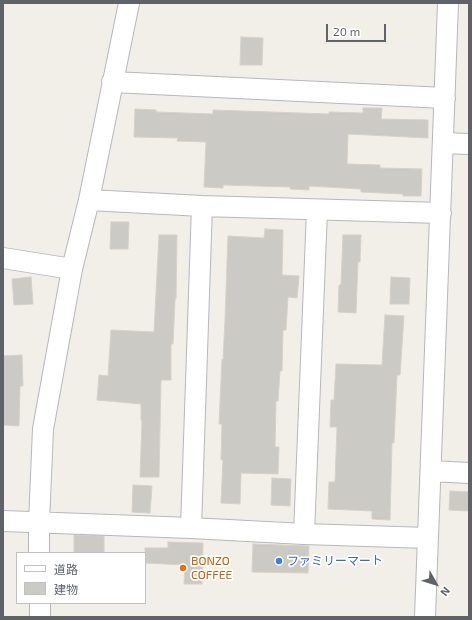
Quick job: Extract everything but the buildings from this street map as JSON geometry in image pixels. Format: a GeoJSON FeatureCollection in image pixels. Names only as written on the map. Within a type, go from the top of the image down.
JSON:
{"type":"FeatureCollection","features":[{"type":"Feature","properties":{"kind":"street"},"geometry":{"type":"LineString","coordinates":[[40,552],[39,523],[43,429],[72,269],[89,200],[129,3]]}},
{"type":"Feature","properties":{"kind":"street"},"geometry":{"type":"LineString","coordinates":[[425,617],[448,3]]}},
{"type":"Feature","properties":{"kind":"street"},"geometry":{"type":"LineString","coordinates":[[112,82],[445,98]]}},
{"type":"Feature","properties":{"kind":"street"},"geometry":{"type":"LineString","coordinates":[[443,143],[469,144]]}},
{"type":"Feature","properties":{"kind":"street"},"geometry":{"type":"LineString","coordinates":[[89,200],[202,206],[441,213]]}},
{"type":"Feature","properties":{"kind":"street"},"geometry":{"type":"LineString","coordinates":[[191,528],[202,206]]}},
{"type":"Feature","properties":{"kind":"street"},"geometry":{"type":"LineString","coordinates":[[304,534],[317,210]]}},
{"type":"Feature","properties":{"kind":"street"},"geometry":{"type":"LineString","coordinates":[[3,258],[72,269]]}},
{"type":"Feature","properties":{"kind":"street"},"geometry":{"type":"LineString","coordinates":[[431,471],[469,474]]}},
{"type":"Feature","properties":{"kind":"street"},"geometry":{"type":"LineString","coordinates":[[3,521],[428,538]]}},
{"type":"Feature","properties":{"kind":"street"},"geometry":{"type":"LineString","coordinates":[[40,604],[40,617]]}},
{"type":"Feature","properties":{"kind":"place","name":"ファミリーマート"},"geometry":{"type":"Point","coordinates":[279,561]}},
{"type":"Feature","properties":{"kind":"place","name":"BONZO COFFEE"},"geometry":{"type":"Point","coordinates":[183,568]}}]}
